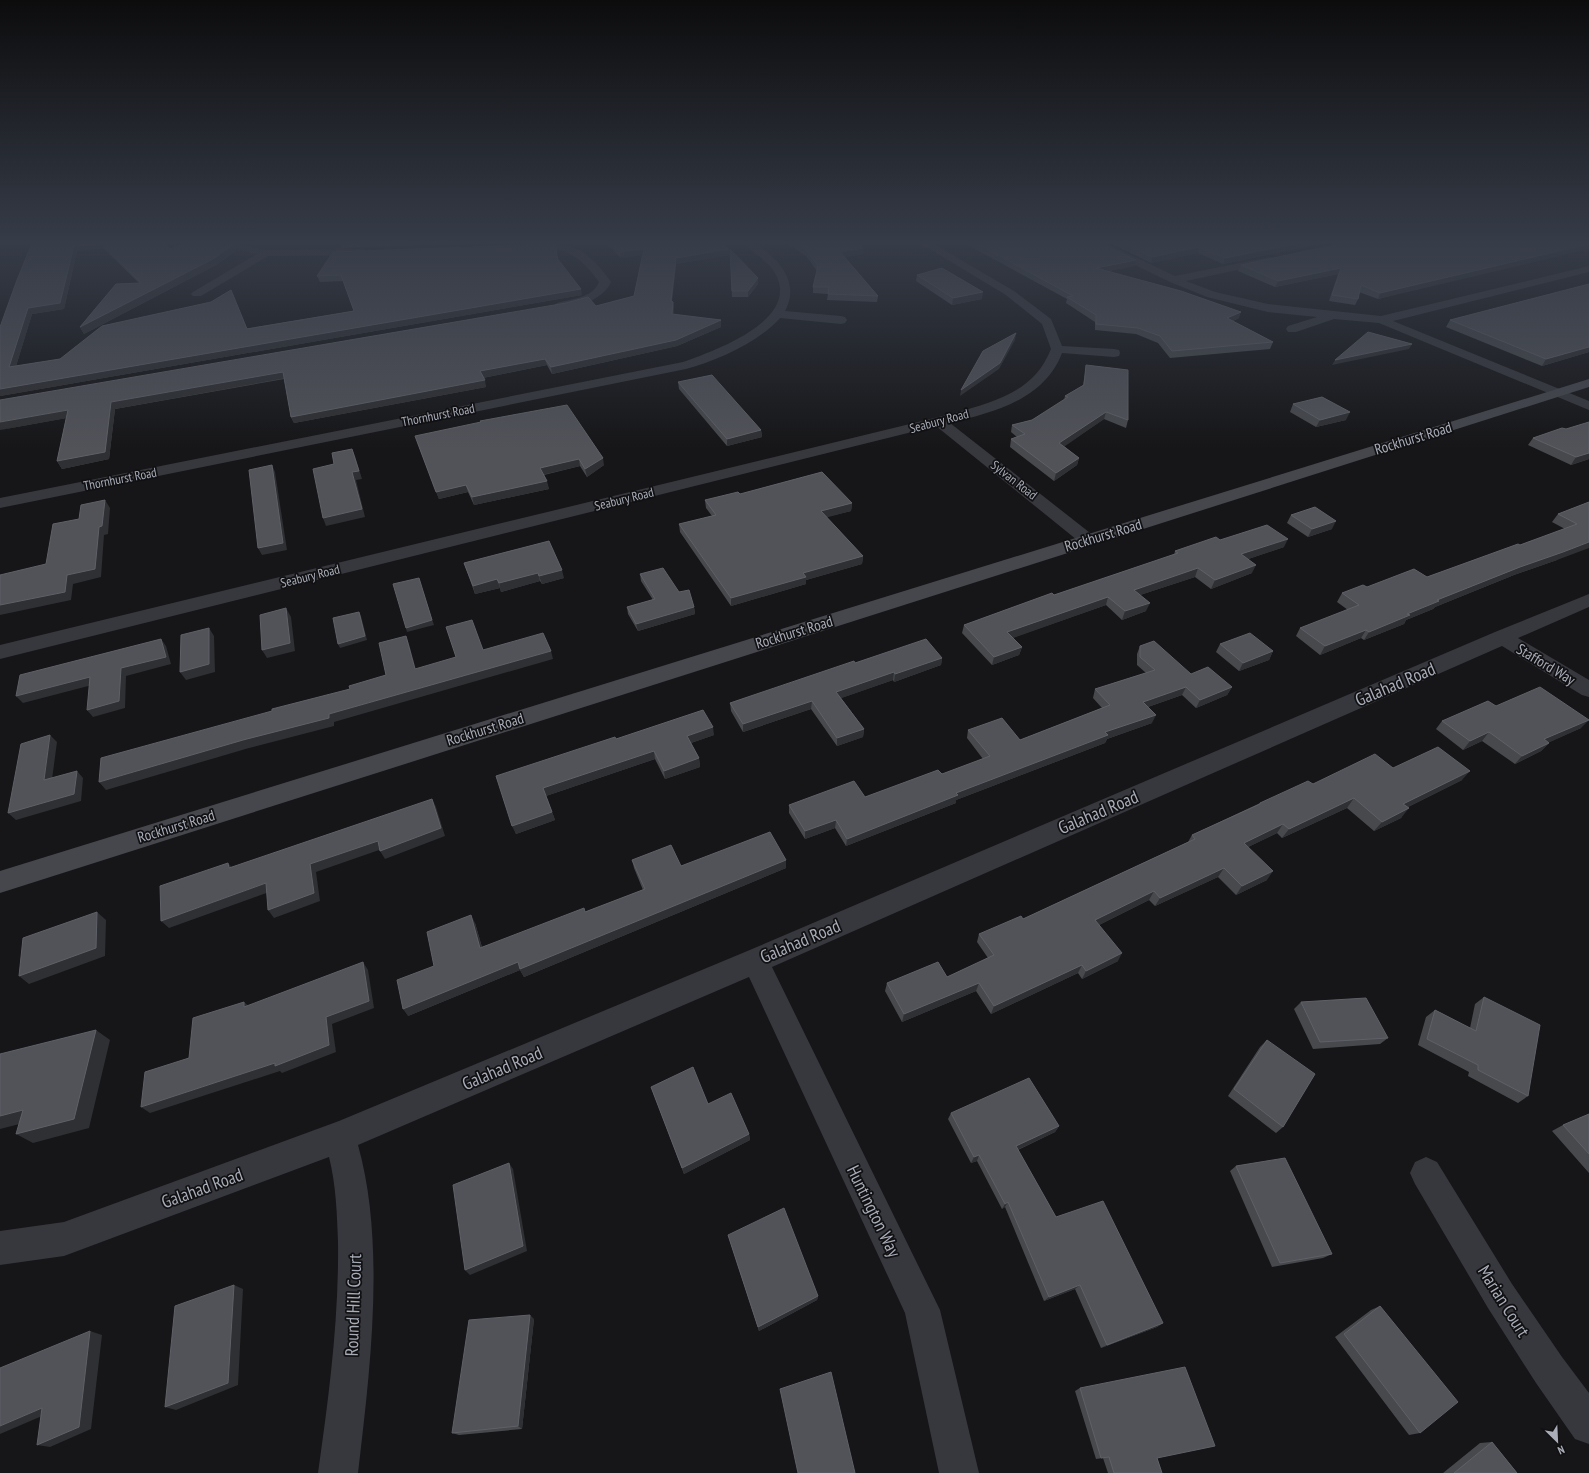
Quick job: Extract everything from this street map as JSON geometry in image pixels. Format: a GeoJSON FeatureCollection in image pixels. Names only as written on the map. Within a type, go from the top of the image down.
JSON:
{"type":"FeatureCollection","features":[{"type":"Feature","properties":{"kind":"street"},"geometry":{"type":"LineString","coordinates":[[1034,312],[1047,322],[1057,349],[1114,353]]}},
{"type":"Feature","properties":{"kind":"street"},"geometry":{"type":"LineString","coordinates":[[1308,312],[1381,320],[1589,406]]}},
{"type":"Feature","properties":{"kind":"street"},"geometry":{"type":"LineString","coordinates":[[1381,320],[1415,312]]}},
{"type":"Feature","properties":{"kind":"street"},"geometry":{"type":"LineString","coordinates":[[778,314],[841,320]]}},
{"type":"Feature","properties":{"kind":"street","name":"Thornhurst Road"},"geometry":{"type":"LineString","coordinates":[[0,503],[686,365],[722,352],[736,345],[759,330],[778,314]]}},
{"type":"Feature","properties":{"kind":"street"},"geometry":{"type":"LineString","coordinates":[[1292,329],[1336,315]]}},
{"type":"Feature","properties":{"kind":"street","name":"Seabury Road"},"geometry":{"type":"LineString","coordinates":[[0,652],[939,421],[995,405],[1021,393],[1040,379],[1047,371],[1057,349]]}},
{"type":"Feature","properties":{"kind":"street","name":"Rockhurst Road"},"geometry":{"type":"LineString","coordinates":[[0,882],[1589,383]]}},
{"type":"Feature","properties":{"kind":"street","name":"Sylvan Road"},"geometry":{"type":"LineString","coordinates":[[939,421],[1088,540]]}},
{"type":"Feature","properties":{"kind":"street","name":"Galahad Road"},"geometry":{"type":"LineString","coordinates":[[0,1248],[64,1238],[340,1137],[755,961],[1589,600]]}},
{"type":"Feature","properties":{"kind":"street","name":"Stafford Way"},"geometry":{"type":"LineString","coordinates":[[1502,637],[1589,690]]}},
{"type":"Feature","properties":{"kind":"street","name":"Huntington Way"},"geometry":{"type":"LineString","coordinates":[[755,961],[922,1310],[959,1473]]}},
{"type":"Feature","properties":{"kind":"street","name":"Round Hill Court"},"geometry":{"type":"LineString","coordinates":[[338,1473],[346,1416],[354,1330],[355,1252],[351,1183],[340,1137]]}},
{"type":"Feature","properties":{"kind":"street","name":"Marian Court"},"geometry":{"type":"LineString","coordinates":[[1426,1173],[1548,1370],[1589,1425]]}},
{"type":"Feature","properties":{"kind":"building"},"geometry":{"type":"Polygon","coordinates":[[[6,312],[27,312],[9,367],[60,359],[102,326],[167,312],[240,312],[247,329],[350,312],[449,312],[0,389],[0,327],[6,312]]]}},
{"type":"Feature","properties":{"kind":"building"},"geometry":{"type":"Polygon","coordinates":[[[93,312],[110,312],[80,327],[93,312]]]}},
{"type":"Feature","properties":{"kind":"building"},"geometry":{"type":"Polygon","coordinates":[[[515,312],[672,312],[672,314],[721,320],[676,340],[551,367],[545,359],[480,371],[485,380],[291,417],[283,372],[111,402],[105,452],[57,461],[68,410],[0,422],[0,400],[515,312]]]}},
{"type":"Feature","properties":{"kind":"building"},"geometry":{"type":"Polygon","coordinates":[[[1091,312],[1240,312],[1227,318],[1273,342],[1172,351],[1160,336],[1138,328],[1096,324],[1096,315],[1091,312]]]}},
{"type":"Feature","properties":{"kind":"building"},"geometry":{"type":"Polygon","coordinates":[[[1482,312],[1589,312],[1589,347],[1546,359],[1450,320],[1482,312]]]}},
{"type":"Feature","properties":{"kind":"building"},"geometry":{"type":"Polygon","coordinates":[[[1368,332],[1412,344],[1335,360],[1368,332]]]}},
{"type":"Feature","properties":{"kind":"building"},"geometry":{"type":"Polygon","coordinates":[[[1016,333],[1000,363],[961,390],[983,351],[1016,333]]]}},
{"type":"Feature","properties":{"kind":"building"},"geometry":{"type":"Polygon","coordinates":[[[1086,365],[1128,370],[1128,420],[1106,412],[1059,443],[1079,458],[1056,473],[1011,439],[1025,434],[1012,425],[1032,420],[1068,397],[1065,396],[1084,385],[1086,365]]]}},
{"type":"Feature","properties":{"kind":"building"},"geometry":{"type":"Polygon","coordinates":[[[712,375],[761,430],[727,439],[678,382],[712,375]]]}},
{"type":"Feature","properties":{"kind":"building"},"geometry":{"type":"Polygon","coordinates":[[[1322,397],[1350,412],[1320,420],[1293,404],[1322,397]]]}},
{"type":"Feature","properties":{"kind":"building"},"geometry":{"type":"Polygon","coordinates":[[[567,405],[603,458],[585,469],[579,459],[540,468],[547,481],[472,497],[466,485],[436,492],[415,436],[481,422],[480,421],[567,405]]]}},
{"type":"Feature","properties":{"kind":"building"},"geometry":{"type":"Polygon","coordinates":[[[1589,422],[1589,453],[1576,457],[1533,438],[1562,428],[1566,429],[1589,422]]]}},
{"type":"Feature","properties":{"kind":"building"},"geometry":{"type":"Polygon","coordinates":[[[352,449],[359,471],[352,472],[362,509],[323,518],[313,469],[334,464],[332,453],[352,449]]]}},
{"type":"Feature","properties":{"kind":"building"},"geometry":{"type":"Polygon","coordinates":[[[272,465],[283,543],[258,548],[249,470],[272,465]]]}},
{"type":"Feature","properties":{"kind":"building"},"geometry":{"type":"Polygon","coordinates":[[[822,472],[852,503],[821,511],[863,556],[803,573],[806,577],[731,598],[679,524],[716,515],[705,500],[738,492],[740,494],[822,472]]]}},
{"type":"Feature","properties":{"kind":"building"},"geometry":{"type":"Polygon","coordinates":[[[105,500],[102,526],[99,527],[95,569],[67,575],[65,592],[0,605],[0,575],[46,564],[53,524],[79,519],[81,505],[105,500]]]}},
{"type":"Feature","properties":{"kind":"building"},"geometry":{"type":"Polygon","coordinates":[[[1589,502],[1589,542],[1520,567],[1437,600],[1439,601],[1369,632],[1366,630],[1325,646],[1300,628],[1359,605],[1342,593],[1363,585],[1367,587],[1414,569],[1427,577],[1577,524],[1558,514],[1589,502]]]}},
{"type":"Feature","properties":{"kind":"building"},"geometry":{"type":"Polygon","coordinates":[[[1315,507],[1336,521],[1312,529],[1291,515],[1315,507]]]}},
{"type":"Feature","properties":{"kind":"building"},"geometry":{"type":"Polygon","coordinates":[[[1267,525],[1288,539],[1241,554],[1256,565],[1215,580],[1198,568],[1134,590],[1150,603],[1125,611],[1108,597],[1007,632],[1022,647],[994,657],[964,625],[1052,593],[1054,595],[1178,553],[1175,551],[1216,537],[1220,540],[1267,525]]]}},
{"type":"Feature","properties":{"kind":"building"},"geometry":{"type":"Polygon","coordinates":[[[549,541],[562,570],[539,576],[538,573],[499,583],[497,579],[473,586],[464,563],[549,541]]]}},
{"type":"Feature","properties":{"kind":"building"},"geometry":{"type":"Polygon","coordinates":[[[663,568],[679,592],[689,590],[694,607],[636,624],[627,607],[655,599],[640,574],[663,568]]]}},
{"type":"Feature","properties":{"kind":"building"},"geometry":{"type":"Polygon","coordinates":[[[419,578],[432,620],[406,628],[393,584],[419,578]]]}},
{"type":"Feature","properties":{"kind":"building"},"geometry":{"type":"Polygon","coordinates":[[[286,608],[290,643],[262,650],[260,615],[286,608]]]}},
{"type":"Feature","properties":{"kind":"building"},"geometry":{"type":"Polygon","coordinates":[[[359,612],[365,636],[338,644],[333,618],[359,612]]]}},
{"type":"Feature","properties":{"kind":"building"},"geometry":{"type":"Polygon","coordinates":[[[472,620],[483,650],[543,633],[551,651],[329,714],[329,718],[243,740],[99,782],[101,758],[272,711],[272,709],[350,689],[349,686],[386,675],[379,643],[406,636],[415,669],[456,657],[446,627],[472,620]]]}},
{"type":"Feature","properties":{"kind":"building"},"geometry":{"type":"Polygon","coordinates":[[[209,628],[209,664],[180,672],[181,635],[209,628]]]}},
{"type":"Feature","properties":{"kind":"building"},"geometry":{"type":"Polygon","coordinates":[[[1250,633],[1273,651],[1243,663],[1220,644],[1250,633]]]}},
{"type":"Feature","properties":{"kind":"building"},"geometry":{"type":"Polygon","coordinates":[[[161,639],[166,657],[121,668],[119,701],[87,710],[90,677],[16,696],[20,675],[161,639]]]}},
{"type":"Feature","properties":{"kind":"building"},"geometry":{"type":"Polygon","coordinates":[[[926,639],[942,658],[895,674],[894,672],[836,692],[864,729],[837,738],[812,701],[743,724],[730,703],[854,661],[855,663],[926,639]]]}},
{"type":"Feature","properties":{"kind":"building"},"geometry":{"type":"Polygon","coordinates":[[[1154,641],[1191,674],[1208,667],[1232,687],[1200,700],[1186,687],[1143,702],[1156,715],[1105,732],[1108,735],[956,793],[958,795],[847,839],[836,820],[805,831],[789,805],[854,781],[865,797],[938,770],[942,774],[990,756],[968,730],[1002,718],[1020,740],[1110,705],[1095,689],[1155,670],[1140,657],[1140,646],[1154,641]]]}},
{"type":"Feature","properties":{"kind":"building"},"geometry":{"type":"Polygon","coordinates":[[[1540,687],[1589,720],[1544,739],[1549,743],[1522,756],[1489,732],[1470,741],[1442,721],[1488,701],[1496,706],[1540,687]]]}},
{"type":"Feature","properties":{"kind":"building"},"geometry":{"type":"Polygon","coordinates":[[[703,710],[713,727],[687,736],[699,758],[664,771],[654,751],[543,788],[552,812],[512,826],[496,776],[615,737],[616,739],[703,710]]]}},
{"type":"Feature","properties":{"kind":"building"},"geometry":{"type":"Polygon","coordinates":[[[50,735],[44,780],[77,771],[74,794],[8,813],[21,744],[50,735]]]}},
{"type":"Feature","properties":{"kind":"building"},"geometry":{"type":"Polygon","coordinates":[[[1438,747],[1470,771],[1403,804],[1409,808],[1382,822],[1354,798],[1289,829],[1283,824],[1244,843],[1273,871],[1242,886],[1224,868],[1160,898],[1154,891],[1095,920],[1122,953],[1086,971],[1082,965],[994,1006],[979,983],[904,1014],[887,983],[938,962],[947,977],[994,955],[979,934],[1021,916],[1023,919],[1195,839],[1192,835],[1308,781],[1313,784],[1375,754],[1393,768],[1438,747]]]}},
{"type":"Feature","properties":{"kind":"building"},"geometry":{"type":"Polygon","coordinates":[[[432,799],[441,828],[380,851],[378,841],[310,864],[314,893],[268,910],[266,883],[161,921],[160,886],[228,863],[229,868],[432,799]]]}},
{"type":"Feature","properties":{"kind":"building"},"geometry":{"type":"Polygon","coordinates":[[[770,832],[786,860],[520,969],[518,962],[403,1009],[397,980],[434,966],[427,932],[471,915],[480,948],[584,908],[585,912],[645,889],[632,860],[671,845],[681,866],[770,832]]]}},
{"type":"Feature","properties":{"kind":"building"},"geometry":{"type":"Polygon","coordinates":[[[97,912],[96,948],[19,976],[23,938],[97,912]]]}},
{"type":"Feature","properties":{"kind":"building"},"geometry":{"type":"Polygon","coordinates":[[[363,962],[369,1001],[326,1017],[329,1045],[275,1066],[275,1063],[141,1107],[145,1072],[189,1058],[193,1018],[244,1002],[244,1007],[363,962]]]}},
{"type":"Feature","properties":{"kind":"building"},"geometry":{"type":"Polygon","coordinates":[[[1484,997],[1540,1025],[1528,1096],[1478,1070],[1478,1065],[1427,1039],[1435,1010],[1476,1031],[1484,997]]]}},
{"type":"Feature","properties":{"kind":"building"},"geometry":{"type":"Polygon","coordinates":[[[1366,998],[1388,1038],[1320,1042],[1301,1002],[1366,998]]]}},
{"type":"Feature","properties":{"kind":"building"},"geometry":{"type":"Polygon","coordinates":[[[96,1030],[74,1119],[16,1134],[23,1110],[0,1116],[0,1054],[96,1030]]]}},
{"type":"Feature","properties":{"kind":"building"},"geometry":{"type":"Polygon","coordinates":[[[1267,1040],[1315,1074],[1283,1127],[1234,1089],[1267,1040]]]}},
{"type":"Feature","properties":{"kind":"building"},"geometry":{"type":"Polygon","coordinates":[[[693,1067],[708,1104],[731,1093],[749,1134],[682,1168],[651,1087],[693,1067]]]}},
{"type":"Feature","properties":{"kind":"building"},"geometry":{"type":"Polygon","coordinates":[[[1029,1078],[1059,1126],[1016,1146],[1056,1217],[1103,1201],[1163,1323],[1107,1345],[1080,1285],[1049,1297],[1008,1202],[1005,1204],[979,1155],[974,1157],[951,1113],[1029,1078]]]}},
{"type":"Feature","properties":{"kind":"building"},"geometry":{"type":"Polygon","coordinates":[[[1589,1114],[1589,1154],[1563,1125],[1589,1114]]]}},
{"type":"Feature","properties":{"kind":"building"},"geometry":{"type":"Polygon","coordinates":[[[1285,1158],[1332,1254],[1280,1263],[1236,1166],[1285,1158]]]}},
{"type":"Feature","properties":{"kind":"building"},"geometry":{"type":"Polygon","coordinates":[[[509,1163],[523,1246],[465,1270],[453,1185],[509,1163]]]}},
{"type":"Feature","properties":{"kind":"building"},"geometry":{"type":"Polygon","coordinates":[[[784,1208],[818,1296],[758,1327],[728,1235],[784,1208]]]}},
{"type":"Feature","properties":{"kind":"building"},"geometry":{"type":"Polygon","coordinates":[[[234,1285],[228,1383],[165,1407],[175,1306],[234,1285]]]}},
{"type":"Feature","properties":{"kind":"building"},"geometry":{"type":"Polygon","coordinates":[[[1380,1306],[1458,1402],[1420,1433],[1344,1334],[1380,1306]]]}},
{"type":"Feature","properties":{"kind":"building"},"geometry":{"type":"Polygon","coordinates":[[[530,1315],[518,1426],[452,1433],[469,1320],[530,1315]]]}},
{"type":"Feature","properties":{"kind":"building"},"geometry":{"type":"Polygon","coordinates":[[[90,1331],[79,1427],[37,1445],[42,1408],[0,1426],[0,1368],[90,1331]]]}},
{"type":"Feature","properties":{"kind":"building"},"geometry":{"type":"Polygon","coordinates":[[[1185,1367],[1215,1446],[1157,1458],[1162,1473],[1114,1473],[1109,1457],[1101,1458],[1080,1388],[1185,1367]]]}},
{"type":"Feature","properties":{"kind":"building"},"geometry":{"type":"Polygon","coordinates":[[[831,1372],[855,1473],[798,1473],[780,1389],[831,1372]]]}},
{"type":"Feature","properties":{"kind":"building"},"geometry":{"type":"Polygon","coordinates":[[[1492,1442],[1517,1473],[1454,1473],[1492,1442]]]}}]}
